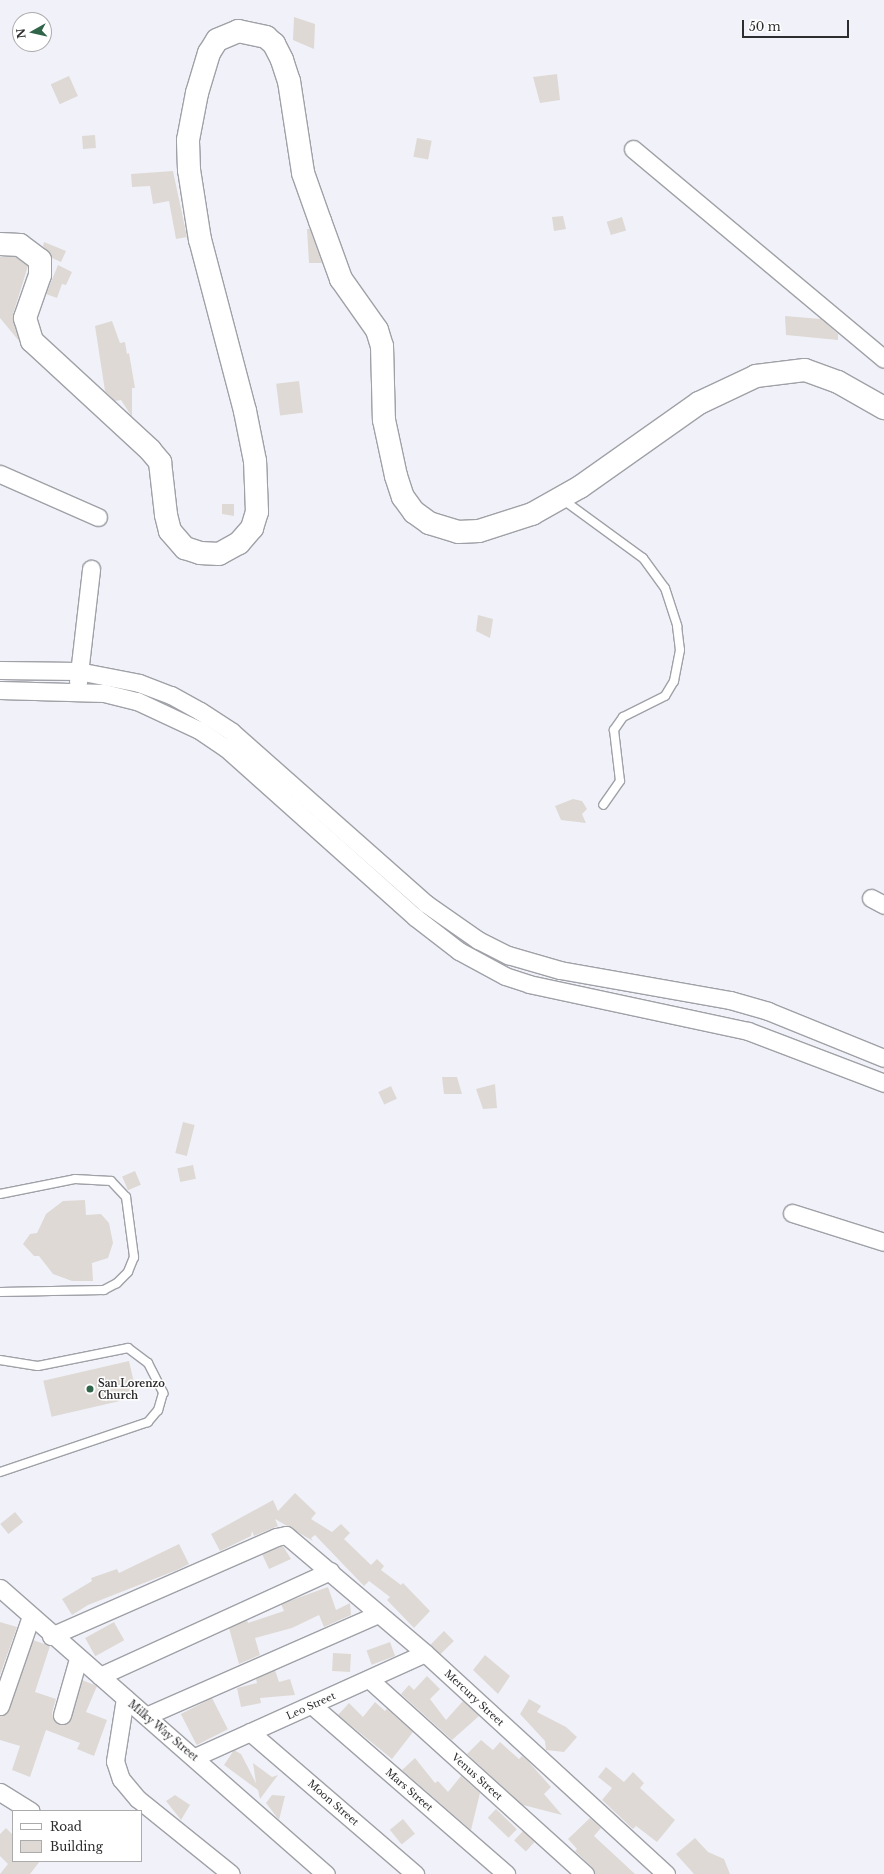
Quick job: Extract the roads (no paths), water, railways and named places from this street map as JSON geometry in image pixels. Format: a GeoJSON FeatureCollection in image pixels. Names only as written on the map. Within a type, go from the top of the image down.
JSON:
{"type":"FeatureCollection","features":[{"type":"Feature","properties":{"kind":"main road"},"geometry":{"type":"LineString","coordinates":[[0,244],[20,245],[40,260],[40,275],[25,318],[32,341],[150,450],[160,462],[166,515],[177,541],[192,552],[210,554],[229,550],[239,543],[252,528],[257,512],[255,462],[245,411],[200,240],[189,170],[188,140],[197,93],[209,53],[217,40],[238,31],[266,37],[274,44],[289,81],[303,173],[341,279],[377,330],[380,341],[384,420],[403,497],[414,512],[429,523],[458,532],[479,531],[516,521],[561,498],[699,403],[756,376],[805,370],[838,382],[884,408]]}},
{"type":"Feature","properties":{"kind":"street"},"geometry":{"type":"LineString","coordinates":[[633,149],[884,358]]}},
{"type":"Feature","properties":{"kind":"street"},"geometry":{"type":"LineString","coordinates":[[0,474],[98,517]]}},
{"type":"Feature","properties":{"kind":"street"},"geometry":{"type":"LineString","coordinates":[[77,690],[78,671],[91,570]]}},
{"type":"Feature","properties":{"kind":"street"},"geometry":{"type":"LineString","coordinates":[[0,670],[78,671],[139,683],[171,695],[232,732],[424,903],[478,940],[526,962],[730,1000],[768,1011],[884,1058]]}},
{"type":"Feature","properties":{"kind":"street"},"geometry":{"type":"LineString","coordinates":[[0,690],[77,690],[104,692],[137,701],[199,730],[226,748],[264,785],[415,917],[459,951],[505,976],[632,1007],[748,1031],[884,1083]]}},
{"type":"Feature","properties":{"kind":"street"},"geometry":{"type":"LineString","coordinates":[[264,785],[275,769]]}},
{"type":"Feature","properties":{"kind":"street"},"geometry":{"type":"LineString","coordinates":[[415,917],[424,903]]}},
{"type":"Feature","properties":{"kind":"street"},"geometry":{"type":"LineString","coordinates":[[632,1007],[633,982]]}},
{"type":"Feature","properties":{"kind":"street"},"geometry":{"type":"LineString","coordinates":[[792,1213],[884,1242]]}},
{"type":"Feature","properties":{"kind":"street","name":"Mercury Street"},"geometry":{"type":"LineString","coordinates":[[50,1636],[276,1537],[289,1537],[425,1653],[666,1874]]}},
{"type":"Feature","properties":{"kind":"street"},"geometry":{"type":"LineString","coordinates":[[100,1676],[330,1571]]}},
{"type":"Feature","properties":{"kind":"street","name":"Milky Way Street"},"geometry":{"type":"LineString","coordinates":[[0,1588],[31,1616],[50,1636],[148,1715],[195,1757],[239,1800],[326,1874]]}},
{"type":"Feature","properties":{"kind":"street"},"geometry":{"type":"LineString","coordinates":[[148,1715],[378,1614]]}},
{"type":"Feature","properties":{"kind":"street"},"geometry":{"type":"LineString","coordinates":[[0,1706],[31,1616]]}},
{"type":"Feature","properties":{"kind":"street","name":"Leo Street"},"geometry":{"type":"LineString","coordinates":[[195,1757],[313,1706],[425,1653]]}},
{"type":"Feature","properties":{"kind":"street"},"geometry":{"type":"LineString","coordinates":[[62,1714],[78,1659]]}},
{"type":"Feature","properties":{"kind":"street","name":"Venus Street"},"geometry":{"type":"LineString","coordinates":[[370,1680],[585,1874]]}},
{"type":"Feature","properties":{"kind":"street"},"geometry":{"type":"LineString","coordinates":[[125,1698],[115,1761],[121,1779],[138,1799],[231,1874]]}},
{"type":"Feature","properties":{"kind":"street","name":"Mars Street"},"geometry":{"type":"LineString","coordinates":[[313,1706],[506,1874]]}},
{"type":"Feature","properties":{"kind":"street","name":"Moon Street"},"geometry":{"type":"LineString","coordinates":[[250,1732],[415,1874]]}},
{"type":"Feature","properties":{"kind":"street"},"geometry":{"type":"LineString","coordinates":[[0,1792],[28,1810]]}},
{"type":"Feature","properties":{"kind":"lane"},"geometry":{"type":"LineString","coordinates":[[561,498],[643,558],[665,588],[677,626],[680,650],[674,681],[665,696],[623,717],[614,730],[620,781],[603,805]]}},
{"type":"Feature","properties":{"kind":"lane"},"geometry":{"type":"LineString","coordinates":[[0,1194],[75,1179],[111,1181],[126,1197],[134,1257],[128,1272],[117,1283],[104,1290],[0,1292]]}},
{"type":"Feature","properties":{"kind":"lane"},"geometry":{"type":"LineString","coordinates":[[0,1360],[38,1366],[128,1348],[148,1363],[163,1393],[158,1410],[148,1422],[0,1472]]}},
{"type":"Feature","properties":{"kind":"place","name":"San Lorenzo Church"},"geometry":{"type":"Point","coordinates":[90,1389]}}]}
